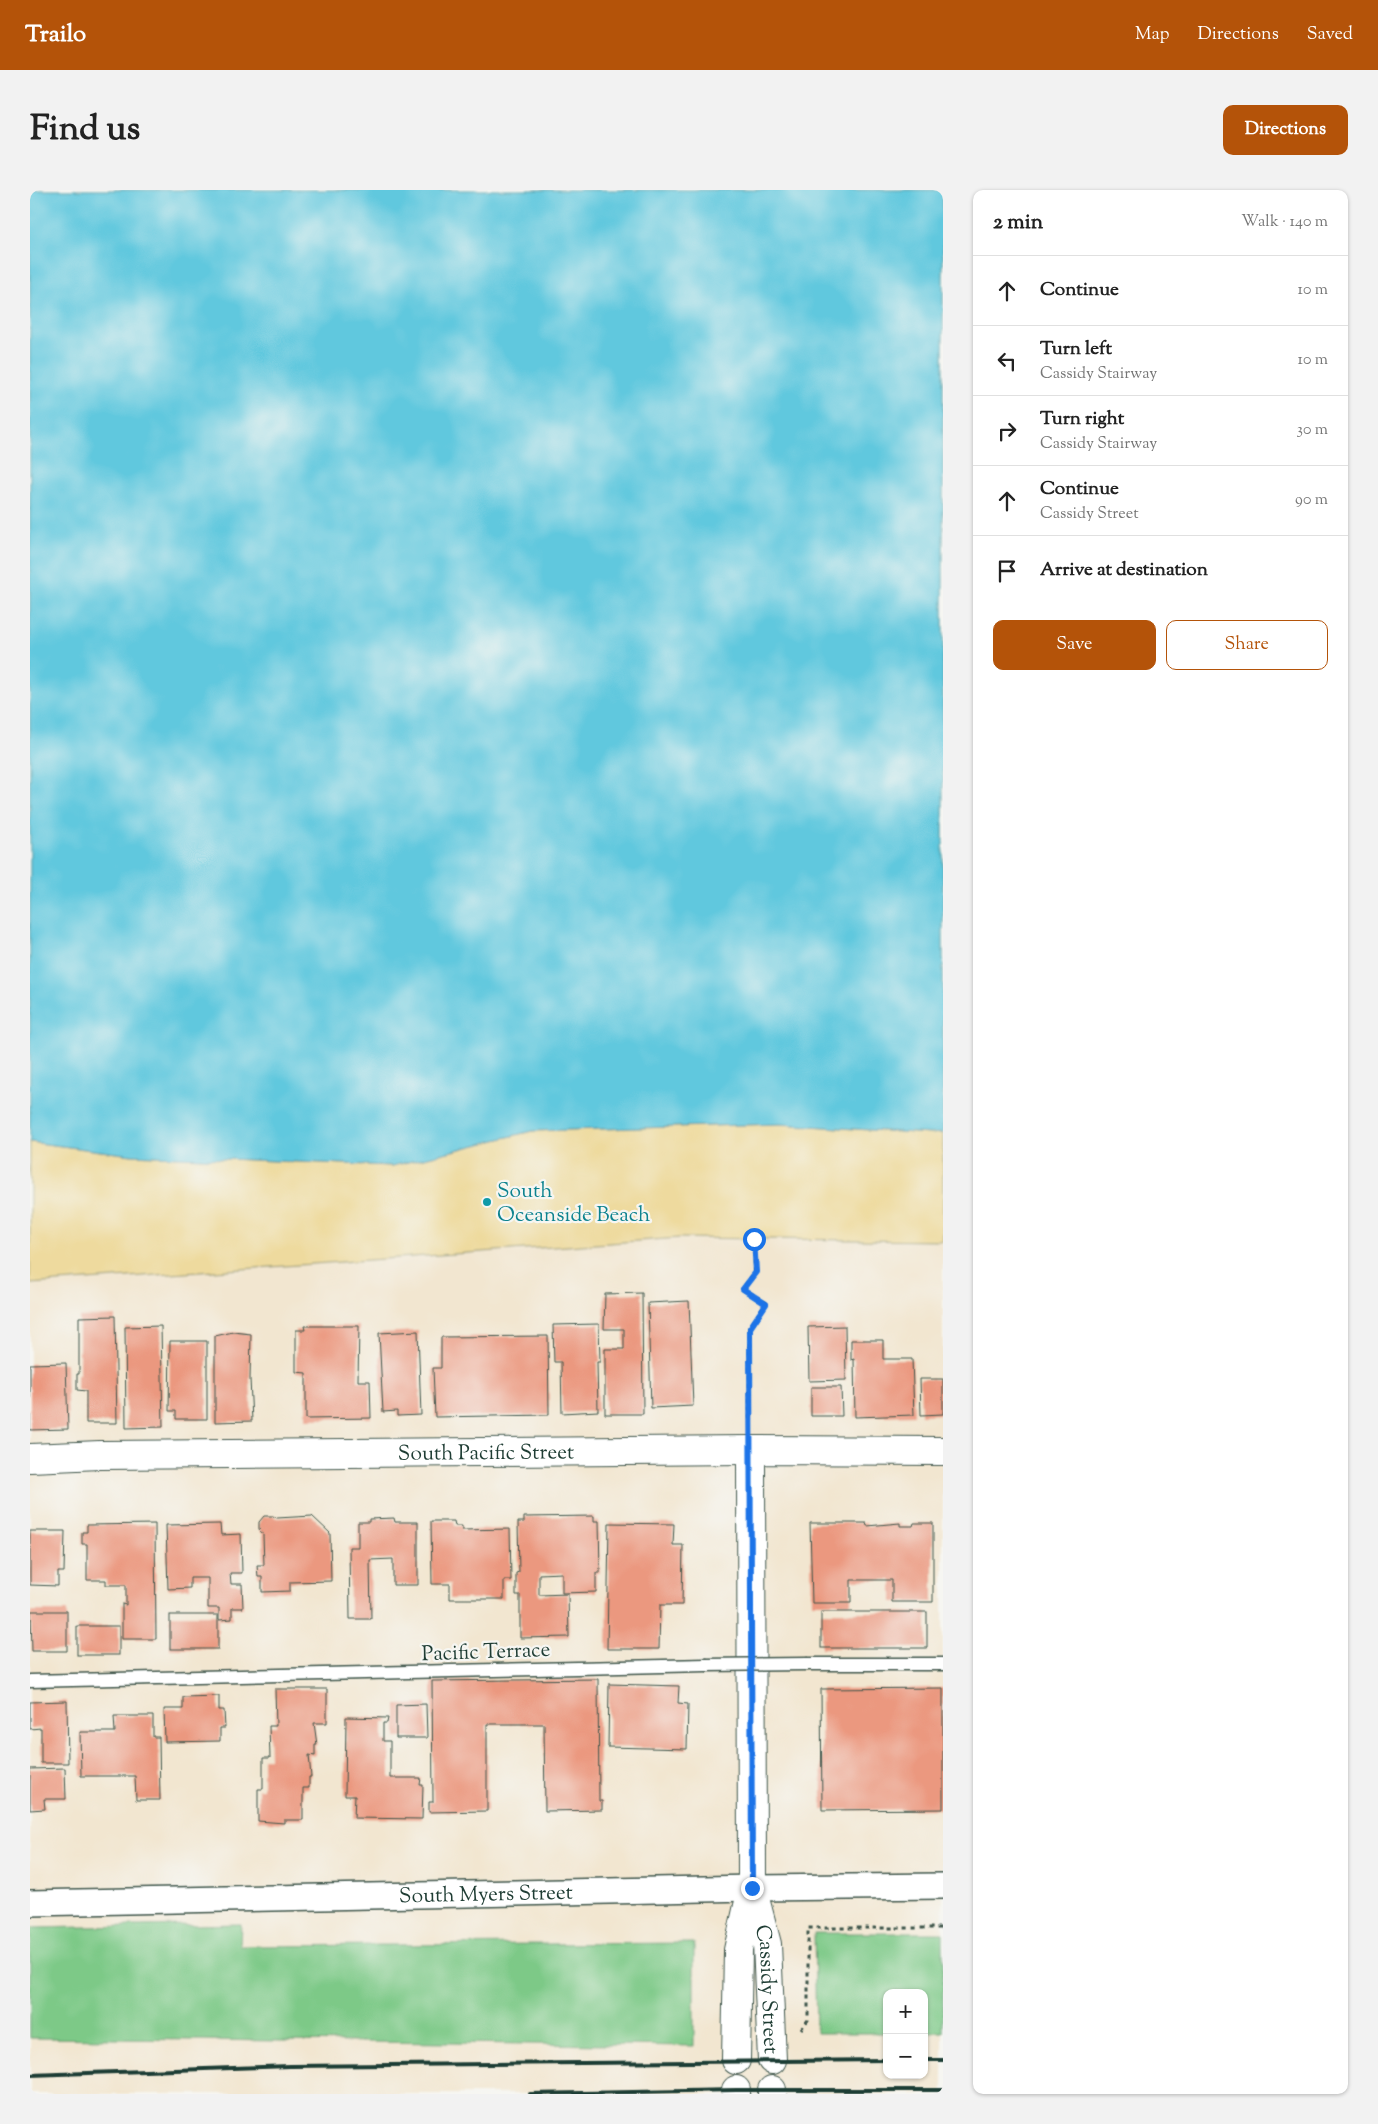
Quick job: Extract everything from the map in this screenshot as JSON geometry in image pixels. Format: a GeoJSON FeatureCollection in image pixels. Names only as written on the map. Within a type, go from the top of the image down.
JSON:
{"type":"FeatureCollection","features":[{"type":"Feature","properties":{"kind":"main road","name":"South Pacific Street"},"geometry":{"type":"LineString","coordinates":[[30,1458],[100,1455],[751,1450],[943,1451]]}},
{"type":"Feature","properties":{"kind":"main road","name":"Cassidy Street"},"geometry":{"type":"LineString","coordinates":[[736,2092],[738,1950],[752,1888],[751,1450]]}},
{"type":"Feature","properties":{"kind":"main road","name":"Cassidy Street"},"geometry":{"type":"LineString","coordinates":[[752,1888],[767,1944],[772,2092]]}},
{"type":"Feature","properties":{"kind":"street","name":"South Myers Street"},"geometry":{"type":"LineString","coordinates":[[30,1903],[752,1888],[943,1886]]}},
{"type":"Feature","properties":{"kind":"lane","name":"Pacific Terrace"},"geometry":{"type":"LineString","coordinates":[[30,1681],[706,1665],[943,1664]]}},
{"type":"Feature","properties":{"kind":"path"},"geometry":{"type":"LineString","coordinates":[[751,1450],[750,1328],[766,1304],[743,1289],[756,1272],[754,1239]]}},
{"type":"Feature","properties":{"kind":"path"},"geometry":{"type":"LineString","coordinates":[[800,2037],[800,2030],[808,2020],[808,1928],[943,1928]]}},
{"type":"Feature","properties":{"kind":"green space"},"geometry":{"type":"Polygon","coordinates":[[[241,1924],[240,1946],[694,1943],[694,2046],[30,2038],[30,1928],[241,1924]]]}},
{"type":"Feature","properties":{"kind":"green space"},"geometry":{"type":"Polygon","coordinates":[[[814,1933],[943,1933],[943,2032],[928,2032],[928,1989],[883,1989],[883,2033],[816,2033],[814,1933]]]}},
{"type":"Feature","properties":{"kind":"sand","name":"South Oceanside Beach"},"geometry":{"type":"Polygon","coordinates":[[[780,1124],[930,1134],[943,1133],[943,1241],[680,1238],[30,1284],[30,1142],[132,1155],[392,1166],[532,1131],[780,1124]]]}},
{"type":"Feature","properties":{"kind":"water"},"geometry":{"type":"Polygon","coordinates":[[[30,190],[943,190],[943,1133],[930,1134],[780,1124],[532,1131],[392,1166],[132,1155],[30,1142],[30,190]]]}},
{"type":"Feature","properties":{"kind":"building"},"geometry":{"type":"Polygon","coordinates":[[[642,1293],[643,1414],[605,1414],[605,1349],[624,1349],[624,1329],[604,1329],[605,1294],[642,1293]]]}},
{"type":"Feature","properties":{"kind":"building"},"geometry":{"type":"Polygon","coordinates":[[[689,1301],[693,1406],[651,1408],[648,1303],[689,1301]]]}},
{"type":"Feature","properties":{"kind":"building"},"geometry":{"type":"Polygon","coordinates":[[[115,1316],[117,1423],[86,1423],[86,1391],[77,1390],[77,1374],[79,1374],[79,1317],[115,1316]]]}},
{"type":"Feature","properties":{"kind":"building"},"geometry":{"type":"Polygon","coordinates":[[[599,1324],[600,1362],[597,1362],[598,1411],[562,1413],[561,1362],[554,1362],[553,1325],[599,1324]]]}},
{"type":"Feature","properties":{"kind":"building"},"geometry":{"type":"Polygon","coordinates":[[[161,1326],[163,1427],[126,1428],[125,1327],[161,1326]]]}},
{"type":"Feature","properties":{"kind":"building"},"geometry":{"type":"Polygon","coordinates":[[[304,1326],[359,1326],[358,1381],[370,1381],[371,1418],[306,1419],[306,1373],[296,1372],[296,1330],[305,1330],[304,1326]]]}},
{"type":"Feature","properties":{"kind":"building"},"geometry":{"type":"Polygon","coordinates":[[[845,1326],[846,1380],[809,1381],[808,1327],[845,1326]]]}},
{"type":"Feature","properties":{"kind":"building"},"geometry":{"type":"Polygon","coordinates":[[[418,1331],[421,1415],[397,1416],[397,1411],[383,1412],[379,1333],[418,1331]]]}},
{"type":"Feature","properties":{"kind":"building"},"geometry":{"type":"Polygon","coordinates":[[[233,1332],[251,1334],[250,1379],[252,1421],[215,1422],[215,1336],[233,1332]]]}},
{"type":"Feature","properties":{"kind":"building"},"geometry":{"type":"Polygon","coordinates":[[[548,1336],[549,1415],[435,1417],[433,1368],[441,1368],[441,1337],[548,1336]]]}},
{"type":"Feature","properties":{"kind":"building"},"geometry":{"type":"Polygon","coordinates":[[[851,1340],[883,1340],[883,1359],[912,1359],[914,1415],[855,1417],[854,1359],[851,1360],[851,1340]]]}},
{"type":"Feature","properties":{"kind":"building"},"geometry":{"type":"Polygon","coordinates":[[[170,1341],[207,1341],[207,1419],[176,1419],[176,1411],[169,1411],[170,1341]]]}},
{"type":"Feature","properties":{"kind":"building"},"geometry":{"type":"Polygon","coordinates":[[[66,1363],[68,1429],[30,1430],[30,1364],[66,1363]]]}},
{"type":"Feature","properties":{"kind":"building"},"geometry":{"type":"Polygon","coordinates":[[[920,1379],[943,1379],[943,1414],[921,1415],[920,1379]]]}},
{"type":"Feature","properties":{"kind":"building"},"geometry":{"type":"Polygon","coordinates":[[[811,1387],[841,1387],[842,1416],[811,1416],[811,1387]]]}},
{"type":"Feature","properties":{"kind":"building"},"geometry":{"type":"Polygon","coordinates":[[[264,1516],[277,1518],[312,1516],[330,1533],[331,1581],[290,1582],[290,1591],[262,1592],[262,1577],[258,1577],[257,1565],[264,1565],[263,1535],[259,1529],[259,1522],[264,1516]]]}},
{"type":"Feature","properties":{"kind":"building"},"geometry":{"type":"Polygon","coordinates":[[[594,1516],[594,1521],[599,1521],[600,1573],[596,1573],[596,1592],[562,1593],[562,1573],[539,1574],[539,1595],[568,1594],[569,1637],[520,1638],[520,1595],[516,1595],[516,1573],[519,1572],[518,1522],[524,1522],[524,1517],[594,1516]]]}},
{"type":"Feature","properties":{"kind":"building"},"geometry":{"type":"Polygon","coordinates":[[[394,1518],[395,1522],[418,1522],[418,1585],[393,1585],[393,1559],[370,1560],[371,1619],[350,1619],[349,1547],[358,1547],[358,1522],[369,1522],[369,1519],[394,1518]]]}},
{"type":"Feature","properties":{"kind":"building"},"geometry":{"type":"Polygon","coordinates":[[[431,1521],[454,1521],[455,1526],[462,1526],[462,1530],[510,1529],[511,1580],[504,1580],[504,1599],[450,1599],[450,1584],[432,1584],[431,1521]]]}},
{"type":"Feature","properties":{"kind":"building"},"geometry":{"type":"Polygon","coordinates":[[[609,1523],[674,1524],[673,1545],[683,1545],[682,1605],[660,1605],[659,1649],[607,1649],[609,1523]]]}},
{"type":"Feature","properties":{"kind":"building"},"geometry":{"type":"Polygon","coordinates":[[[810,1523],[866,1523],[867,1526],[900,1523],[900,1526],[913,1526],[914,1523],[933,1523],[933,1602],[892,1602],[892,1580],[851,1580],[851,1603],[812,1603],[810,1523]]]}},
{"type":"Feature","properties":{"kind":"building"},"geometry":{"type":"Polygon","coordinates":[[[155,1524],[156,1639],[122,1639],[122,1604],[126,1605],[126,1585],[106,1585],[106,1580],[87,1580],[87,1544],[82,1544],[82,1532],[87,1532],[87,1525],[155,1524]]]}},
{"type":"Feature","properties":{"kind":"building"},"geometry":{"type":"Polygon","coordinates":[[[220,1524],[221,1535],[241,1534],[242,1573],[230,1573],[231,1584],[242,1584],[243,1608],[232,1608],[232,1619],[219,1620],[219,1608],[208,1608],[208,1578],[190,1578],[190,1588],[168,1589],[166,1525],[220,1524]]]}},
{"type":"Feature","properties":{"kind":"building"},"geometry":{"type":"Polygon","coordinates":[[[30,1531],[65,1531],[64,1572],[58,1572],[58,1586],[30,1585],[30,1531]]]}},
{"type":"Feature","properties":{"kind":"building"},"geometry":{"type":"Polygon","coordinates":[[[31,1611],[67,1611],[67,1651],[32,1651],[31,1611]]]}},
{"type":"Feature","properties":{"kind":"building"},"geometry":{"type":"Polygon","coordinates":[[[821,1612],[927,1612],[927,1648],[821,1648],[821,1612]]]}},
{"type":"Feature","properties":{"kind":"building"},"geometry":{"type":"Polygon","coordinates":[[[170,1615],[218,1615],[218,1649],[170,1649],[170,1615]]]}},
{"type":"Feature","properties":{"kind":"building"},"geometry":{"type":"Polygon","coordinates":[[[77,1626],[119,1626],[119,1655],[77,1655],[77,1626]]]}},
{"type":"Feature","properties":{"kind":"building"},"geometry":{"type":"Polygon","coordinates":[[[598,1679],[599,1801],[602,1801],[602,1810],[545,1811],[544,1724],[487,1724],[487,1811],[429,1812],[429,1802],[433,1802],[432,1681],[598,1679]]]}},
{"type":"Feature","properties":{"kind":"building"},"geometry":{"type":"Polygon","coordinates":[[[609,1684],[679,1686],[678,1703],[688,1704],[687,1749],[608,1747],[609,1684]]]}},
{"type":"Feature","properties":{"kind":"building"},"geometry":{"type":"Polygon","coordinates":[[[943,1688],[943,1809],[822,1810],[821,1689],[943,1688]]]}},
{"type":"Feature","properties":{"kind":"building"},"geometry":{"type":"Polygon","coordinates":[[[275,1689],[327,1689],[327,1723],[314,1723],[317,1745],[315,1745],[315,1756],[309,1755],[311,1777],[309,1777],[309,1788],[303,1788],[303,1820],[284,1820],[284,1823],[258,1821],[258,1789],[263,1789],[263,1758],[270,1758],[269,1726],[276,1726],[275,1689]]]}},
{"type":"Feature","properties":{"kind":"building"},"geometry":{"type":"Polygon","coordinates":[[[219,1696],[219,1710],[224,1710],[225,1728],[220,1728],[220,1741],[165,1742],[164,1709],[183,1709],[183,1697],[219,1696]]]}},
{"type":"Feature","properties":{"kind":"building"},"geometry":{"type":"Polygon","coordinates":[[[67,1701],[68,1763],[41,1763],[41,1728],[30,1729],[30,1702],[67,1701]]]}},
{"type":"Feature","properties":{"kind":"building"},"geometry":{"type":"Polygon","coordinates":[[[426,1704],[427,1738],[396,1738],[396,1705],[426,1704]]]}},
{"type":"Feature","properties":{"kind":"building"},"geometry":{"type":"Polygon","coordinates":[[[114,1716],[153,1716],[153,1737],[159,1737],[160,1800],[136,1800],[135,1776],[81,1776],[80,1732],[115,1732],[114,1716]]]}},
{"type":"Feature","properties":{"kind":"building"},"geometry":{"type":"Polygon","coordinates":[[[346,1717],[388,1718],[387,1723],[383,1723],[383,1741],[390,1741],[390,1778],[421,1778],[420,1785],[423,1785],[422,1819],[354,1818],[355,1796],[345,1796],[346,1717]]]}},
{"type":"Feature","properties":{"kind":"building"},"geometry":{"type":"Polygon","coordinates":[[[65,1768],[66,1799],[44,1799],[45,1809],[30,1810],[30,1769],[65,1768]]]}},
{"type":"Feature","properties":{"kind":"railway"},"geometry":{"type":"LineString","coordinates":[[30,2075],[290,2066],[883,2060]]}},
{"type":"Feature","properties":{"kind":"railway"},"geometry":{"type":"LineString","coordinates":[[928,2060],[943,2060]]}},
{"type":"Feature","properties":{"kind":"railway"},"geometry":{"type":"LineString","coordinates":[[530,2094],[736,2090],[943,2090]]}},
{"type":"Feature","properties":{"kind":"place","name":"South Oceanside Beach"},"geometry":{"type":"Point","coordinates":[487,1202]}},
{"type":"Feature","properties":{"kind":"route"},"geometry":{"type":"LineString","coordinates":[[752,1888],[750,1328],[766,1304],[743,1289],[756,1272],[754,1239]]}}]}
